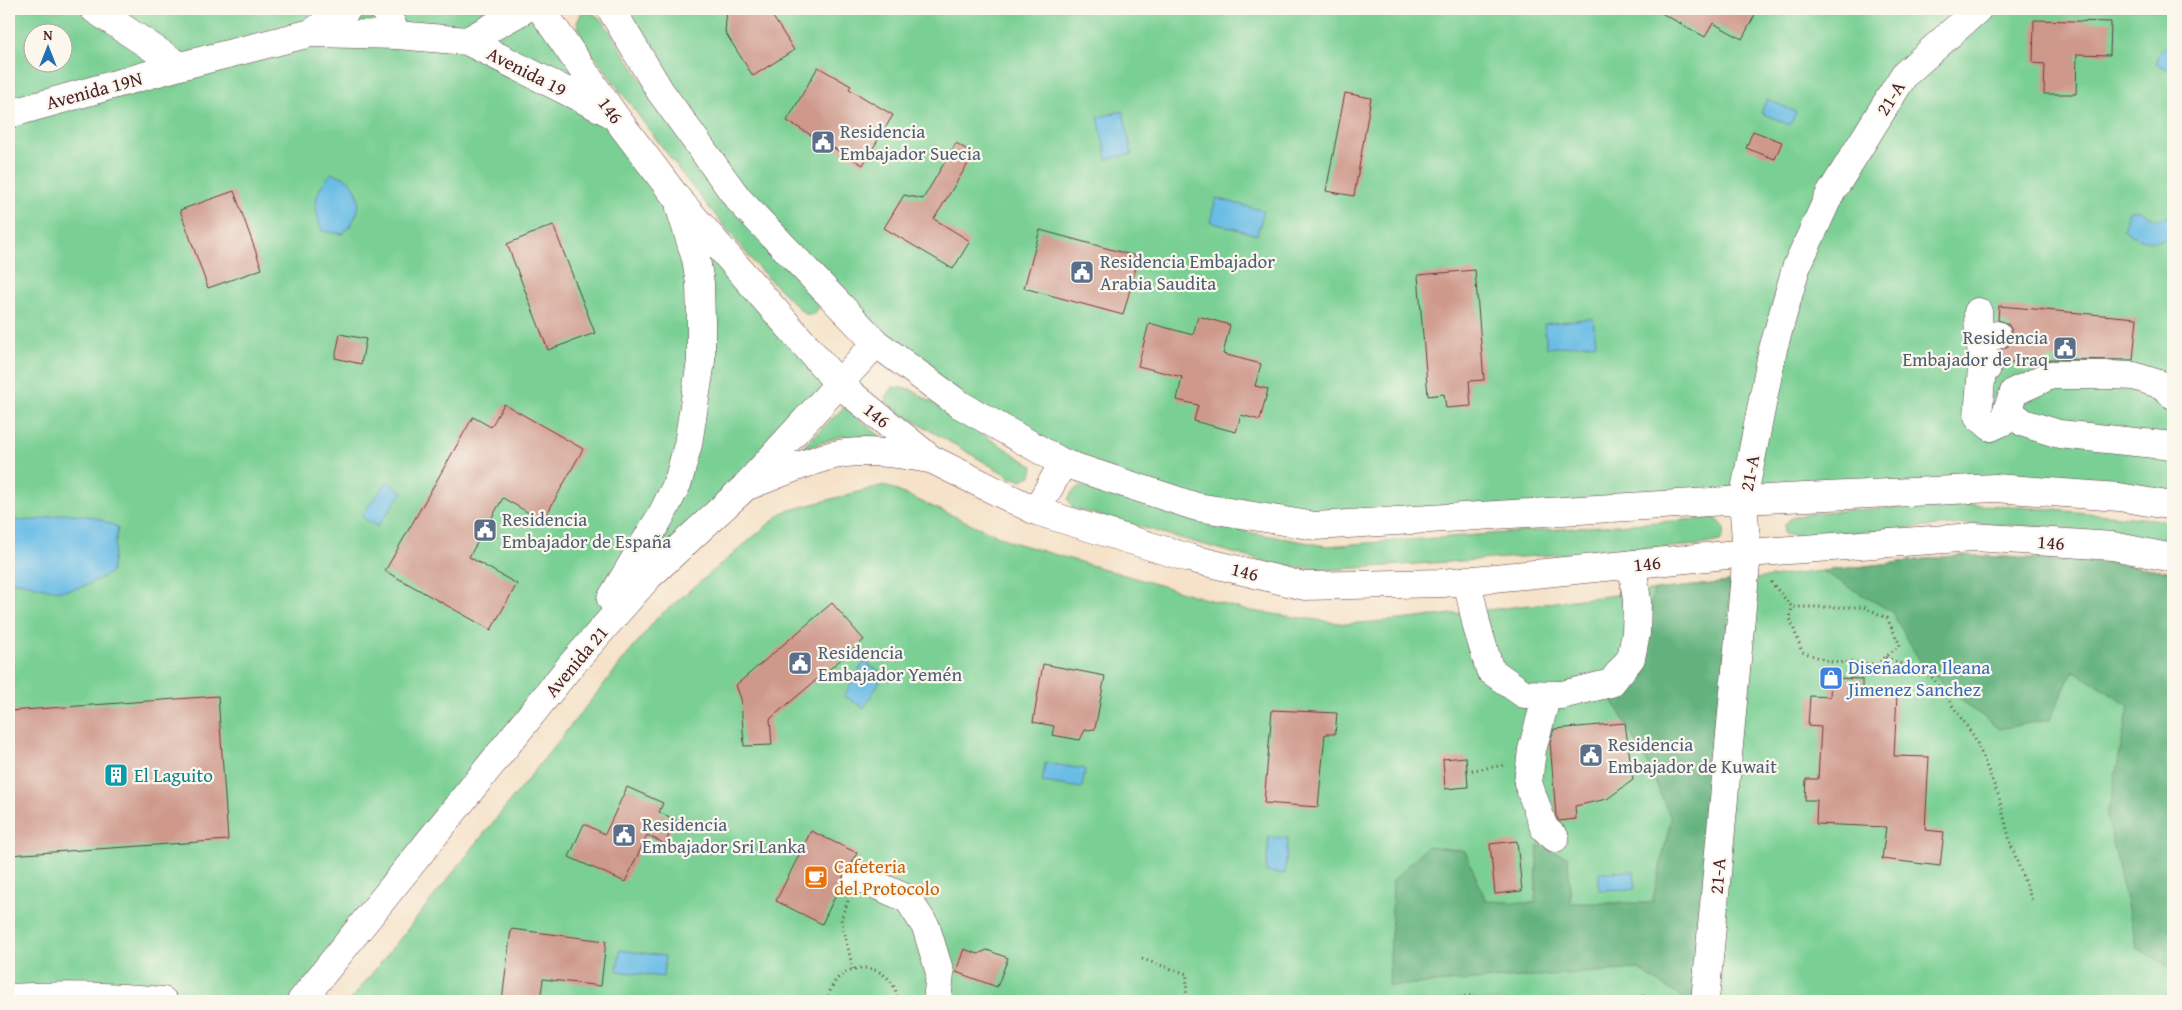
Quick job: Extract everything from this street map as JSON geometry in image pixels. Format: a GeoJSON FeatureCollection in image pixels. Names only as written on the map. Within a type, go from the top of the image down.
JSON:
{"type":"FeatureCollection","features":[{"type":"Feature","properties":{"kind":"main road"},"geometry":{"type":"LineString","coordinates":[[94,9],[180,66]]}},
{"type":"Feature","properties":{"kind":"main road","name":"Avenida 19"},"geometry":{"type":"LineString","coordinates":[[311,33],[347,9]]}},
{"type":"Feature","properties":{"kind":"main road"},"geometry":{"type":"LineString","coordinates":[[384,9],[397,35]]}},
{"type":"Feature","properties":{"kind":"main road","name":"Avenida 19"},"geometry":{"type":"LineString","coordinates":[[467,41],[525,9]]}},
{"type":"Feature","properties":{"kind":"main road","name":"146"},"geometry":{"type":"LineString","coordinates":[[541,9],[614,115],[676,197],[839,384],[931,460],[1036,511],[1189,558],[1304,586],[1443,583],[1747,553],[1974,537],[2113,546],[2173,558]]}},
{"type":"Feature","properties":{"kind":"main road"},"geometry":{"type":"LineString","coordinates":[[611,9],[660,91],[738,199],[876,343],[959,404],[1062,463],[1197,507],[1315,526],[1743,500],[1995,488],[2119,498],[2173,506]]}},
{"type":"Feature","properties":{"kind":"main road","name":"21-A"},"geometry":{"type":"LineString","coordinates":[[1705,1001],[1747,553],[1743,500],[1773,350],[1794,277],[1829,196],[1904,75],[1978,9]]}},
{"type":"Feature","properties":{"kind":"main road","name":"Avenida 19"},"geometry":{"type":"LineString","coordinates":[[180,66],[311,33],[397,35],[467,41],[614,115]]}},
{"type":"Feature","properties":{"kind":"main road","name":"Avenida 19N"},"geometry":{"type":"LineString","coordinates":[[9,114],[180,66]]}},
{"type":"Feature","properties":{"kind":"main road"},"geometry":{"type":"LineString","coordinates":[[571,665],[662,514],[678,482],[688,444],[701,361],[700,283],[696,259],[676,197]]}},
{"type":"Feature","properties":{"kind":"main road"},"geometry":{"type":"LineString","coordinates":[[1978,312],[1986,344],[1993,391],[2014,407],[2024,423],[2059,434],[2173,446]]}},
{"type":"Feature","properties":{"kind":"main road","name":"Avenida 21"},"geometry":{"type":"LineString","coordinates":[[301,1001],[571,665],[649,576],[744,488],[876,343]]}},
{"type":"Feature","properties":{"kind":"main road"},"geometry":{"type":"LineString","coordinates":[[2014,407],[2014,392],[2051,375],[2134,376],[2162,385],[2173,395]]}},
{"type":"Feature","properties":{"kind":"main road"},"geometry":{"type":"LineString","coordinates":[[744,488],[827,457],[846,454],[894,453],[931,460]]}},
{"type":"Feature","properties":{"kind":"main road"},"geometry":{"type":"LineString","coordinates":[[1036,511],[1062,463]]}},
{"type":"Feature","properties":{"kind":"main road"},"geometry":{"type":"LineString","coordinates":[[1467,580],[1477,627],[1490,670],[1524,694],[1562,695],[1611,683],[1631,658],[1636,633],[1637,601],[1632,564]]}},
{"type":"Feature","properties":{"kind":"main road"},"geometry":{"type":"LineString","coordinates":[[1547,695],[1530,761],[1528,782],[1544,828],[1555,838]]}},
{"type":"Feature","properties":{"kind":"main road"},"geometry":{"type":"LineString","coordinates":[[858,877],[908,899],[926,927],[940,972],[937,1001]]}},
{"type":"Feature","properties":{"kind":"main road"},"geometry":{"type":"LineString","coordinates":[[9,998],[53,996],[131,998],[163,1001]]}},
{"type":"Feature","properties":{"kind":"path"},"geometry":{"type":"LineString","coordinates":[[1747,553],[1792,608]]}},
{"type":"Feature","properties":{"kind":"path"},"geometry":{"type":"LineString","coordinates":[[1864,607],[1887,618],[1900,645],[1877,664],[1832,662],[1802,652],[1790,618],[1792,608],[1864,607]]}},
{"type":"Feature","properties":{"kind":"path"},"geometry":{"type":"LineString","coordinates":[[1886,657],[1933,678],[1975,738],[1999,797],[2011,845],[2032,901]]}},
{"type":"Feature","properties":{"kind":"path"},"geometry":{"type":"LineString","coordinates":[[1467,771],[1530,761]]}},
{"type":"Feature","properties":{"kind":"path"},"geometry":{"type":"LineString","coordinates":[[853,969],[841,919],[858,877]]}},
{"type":"Feature","properties":{"kind":"path"},"geometry":{"type":"LineString","coordinates":[[1142,959],[1188,974],[1186,1001]]}},
{"type":"Feature","properties":{"kind":"path"},"geometry":{"type":"LineString","coordinates":[[828,1001],[829,993],[834,983],[842,974],[864,967],[885,975],[893,984],[898,1001]]}},
{"type":"Feature","properties":{"kind":"path"},"geometry":{"type":"LineString","coordinates":[[1643,1001],[1644,994]]}},
{"type":"Feature","properties":{"kind":"path"},"geometry":{"type":"LineString","coordinates":[[1450,1001],[1460,996],[1484,996],[1500,1001]]}},
{"type":"Feature","properties":{"kind":"green space","name":"El Laguito"},"geometry":{"type":"Polygon","coordinates":[[[9,9],[541,9],[839,384],[649,576],[301,1001],[9,1001],[9,9]]]}},
{"type":"Feature","properties":{"kind":"green space"},"geometry":{"type":"Polygon","coordinates":[[[611,9],[2173,9],[2173,506],[1995,488],[1315,526],[1197,507],[959,404],[738,199],[611,9]]]}},
{"type":"Feature","properties":{"kind":"green space"},"geometry":{"type":"Polygon","coordinates":[[[582,12],[594,14],[603,21],[711,186],[818,301],[818,309],[815,314],[805,314],[761,271],[689,183],[583,41],[577,23],[582,12]]]}},
{"type":"Feature","properties":{"kind":"green space"},"geometry":{"type":"Polygon","coordinates":[[[893,387],[910,389],[1033,466],[1031,476],[1021,480],[1010,477],[890,407],[886,397],[893,387]]]}},
{"type":"Feature","properties":{"kind":"green space"},"geometry":{"type":"Polygon","coordinates":[[[844,407],[884,439],[841,436],[799,451],[844,407]]]}},
{"type":"Feature","properties":{"kind":"green space"},"geometry":{"type":"Polygon","coordinates":[[[884,485],[1012,542],[1244,610],[1346,624],[1400,620],[1961,555],[2106,562],[2173,572],[2173,1001],[350,1001],[657,618],[783,512],[884,485]]]}},
{"type":"Feature","properties":{"kind":"green space"},"geometry":{"type":"Polygon","coordinates":[[[1079,487],[1091,488],[1242,531],[1326,546],[1713,518],[1720,522],[1724,528],[1724,534],[1720,541],[1699,545],[1328,570],[1273,564],[1073,508],[1068,499],[1072,492],[1079,487]]]}},
{"type":"Feature","properties":{"kind":"green space"},"geometry":{"type":"Polygon","coordinates":[[[1942,504],[2011,506],[2173,521],[2173,542],[2052,527],[1964,524],[1797,537],[1784,534],[1784,526],[1791,518],[1810,513],[1942,504]]]}},
{"type":"Feature","properties":{"kind":"green space"},"geometry":{"type":"Polygon","coordinates":[[[1961,555],[2106,562],[2173,572],[2173,981],[2170,967],[2137,948],[2107,817],[2129,706],[2073,670],[2050,719],[2000,729],[1962,701],[1920,661],[1892,612],[1822,571],[1961,555]]]}},
{"type":"Feature","properties":{"kind":"green space"},"geometry":{"type":"Polygon","coordinates":[[[1731,582],[1694,1001],[1687,1001],[1638,969],[1389,986],[1393,881],[1427,846],[1465,851],[1486,901],[1535,903],[1538,845],[1568,857],[1571,903],[1652,903],[1671,819],[1646,760],[1608,692],[1640,664],[1654,590],[1731,582]]]}},
{"type":"Feature","properties":{"kind":"water"},"geometry":{"type":"Polygon","coordinates":[[[2163,47],[2173,52],[2173,72],[2156,63],[2163,47]]]}},
{"type":"Feature","properties":{"kind":"water"},"geometry":{"type":"Polygon","coordinates":[[[1767,99],[1796,112],[1790,125],[1761,113],[1767,99]]]}},
{"type":"Feature","properties":{"kind":"water"},"geometry":{"type":"Polygon","coordinates":[[[1123,111],[1132,154],[1107,159],[1098,117],[1123,111]]]}},
{"type":"Feature","properties":{"kind":"water"},"geometry":{"type":"Polygon","coordinates":[[[332,173],[344,177],[353,185],[359,200],[353,222],[342,234],[322,231],[317,214],[316,200],[318,193],[332,173]]]}},
{"type":"Feature","properties":{"kind":"water"},"geometry":{"type":"Polygon","coordinates":[[[1216,198],[1264,211],[1257,235],[1210,222],[1216,198]]]}},
{"type":"Feature","properties":{"kind":"water"},"geometry":{"type":"Polygon","coordinates":[[[2137,209],[2156,220],[2173,215],[2173,236],[2153,241],[2141,239],[2123,229],[2129,212],[2137,209]]]}},
{"type":"Feature","properties":{"kind":"water"},"geometry":{"type":"Polygon","coordinates":[[[1593,318],[1596,343],[1547,348],[1544,324],[1593,318]]]}},
{"type":"Feature","properties":{"kind":"water"},"geometry":{"type":"Polygon","coordinates":[[[388,481],[403,492],[377,527],[361,516],[388,481]]]}},
{"type":"Feature","properties":{"kind":"water"},"geometry":{"type":"Polygon","coordinates":[[[66,513],[94,517],[118,527],[111,572],[98,580],[75,589],[60,591],[25,583],[9,582],[9,521],[37,520],[66,513]]]}},
{"type":"Feature","properties":{"kind":"water"},"geometry":{"type":"Polygon","coordinates":[[[864,662],[884,674],[864,708],[844,696],[864,662]]]}},
{"type":"Feature","properties":{"kind":"water"},"geometry":{"type":"Polygon","coordinates":[[[1045,763],[1085,769],[1082,788],[1042,782],[1045,763]]]}},
{"type":"Feature","properties":{"kind":"water"},"geometry":{"type":"Polygon","coordinates":[[[1269,837],[1288,838],[1285,874],[1266,872],[1269,837]]]}},
{"type":"Feature","properties":{"kind":"water"},"geometry":{"type":"Polygon","coordinates":[[[1634,871],[1635,889],[1599,890],[1599,872],[1634,871]]]}},
{"type":"Feature","properties":{"kind":"water"},"geometry":{"type":"Polygon","coordinates":[[[620,950],[665,956],[663,977],[617,971],[620,950]]]}},
{"type":"Feature","properties":{"kind":"building"},"geometry":{"type":"Polygon","coordinates":[[[727,9],[768,9],[794,50],[753,76],[725,32],[727,9]]]}},
{"type":"Feature","properties":{"kind":"building"},"geometry":{"type":"Polygon","coordinates":[[[1654,9],[1758,9],[1742,39],[1713,23],[1705,37],[1654,9]]]}},
{"type":"Feature","properties":{"kind":"building"},"geometry":{"type":"Polygon","coordinates":[[[2034,20],[2111,22],[2110,55],[2077,54],[2076,94],[2044,94],[2045,64],[2033,63],[2034,20]]]}},
{"type":"Feature","properties":{"kind":"building"},"geometry":{"type":"Polygon","coordinates":[[[818,67],[851,86],[849,89],[893,115],[863,165],[787,121],[818,67]]]}},
{"type":"Feature","properties":{"kind":"building"},"geometry":{"type":"Polygon","coordinates":[[[1345,93],[1371,98],[1354,196],[1326,191],[1345,93]]]}},
{"type":"Feature","properties":{"kind":"building"},"geometry":{"type":"Polygon","coordinates":[[[1753,131],[1782,142],[1775,159],[1746,148],[1753,131]]]}},
{"type":"Feature","properties":{"kind":"building"},"geometry":{"type":"Polygon","coordinates":[[[956,143],[974,154],[934,219],[970,241],[953,269],[884,228],[904,195],[923,199],[956,143]]]}},
{"type":"Feature","properties":{"kind":"building"},"geometry":{"type":"Polygon","coordinates":[[[234,191],[262,269],[208,288],[180,210],[234,191]]]}},
{"type":"Feature","properties":{"kind":"building"},"geometry":{"type":"Polygon","coordinates":[[[553,225],[595,333],[548,350],[507,244],[553,225]]]}},
{"type":"Feature","properties":{"kind":"building","name":"Residencia Embajador Arabia Saudita"},"geometry":{"type":"Polygon","coordinates":[[[1040,230],[1139,257],[1123,315],[1024,288],[1040,230]]]}},
{"type":"Feature","properties":{"kind":"building"},"geometry":{"type":"Polygon","coordinates":[[[1475,270],[1484,380],[1469,381],[1471,406],[1446,408],[1444,394],[1428,396],[1418,275],[1475,270]]]}},
{"type":"Feature","properties":{"kind":"building","name":"Residencia Embajador de Iraq"},"geometry":{"type":"Polygon","coordinates":[[[1999,306],[2137,318],[2133,360],[2051,359],[2038,364],[2001,361],[1998,351],[2008,346],[2012,338],[2012,330],[2008,324],[1998,320],[1999,306]]]}},
{"type":"Feature","properties":{"kind":"building"},"geometry":{"type":"Polygon","coordinates":[[[1198,316],[1230,325],[1223,354],[1261,364],[1255,386],[1268,389],[1260,420],[1241,415],[1236,432],[1194,421],[1198,405],[1177,400],[1182,377],[1138,366],[1149,323],[1193,335],[1198,316]]]}},
{"type":"Feature","properties":{"kind":"building"},"geometry":{"type":"Polygon","coordinates":[[[340,334],[366,339],[361,364],[335,358],[340,334]]]}},
{"type":"Feature","properties":{"kind":"building"},"geometry":{"type":"Polygon","coordinates":[[[504,404],[583,449],[543,521],[503,498],[469,557],[517,584],[491,630],[385,571],[473,417],[491,427],[504,404]]]}},
{"type":"Feature","properties":{"kind":"building","name":"Residencia Embajador Yemén"},"geometry":{"type":"Polygon","coordinates":[[[832,603],[864,640],[770,719],[772,745],[744,746],[741,699],[736,685],[832,603]]]}},
{"type":"Feature","properties":{"kind":"building"},"geometry":{"type":"Polygon","coordinates":[[[1043,664],[1105,676],[1095,729],[1085,730],[1080,740],[1052,735],[1054,726],[1033,722],[1043,664]]]}},
{"type":"Feature","properties":{"kind":"building"},"geometry":{"type":"Polygon","coordinates":[[[1831,678],[1862,679],[1862,692],[1897,694],[1894,756],[1929,757],[1925,830],[1944,832],[1940,866],[1882,859],[1886,827],[1816,824],[1817,800],[1805,800],[1806,779],[1818,779],[1821,727],[1808,726],[1810,696],[1830,697],[1831,678]]]}},
{"type":"Feature","properties":{"kind":"building","name":"El Laguito"},"geometry":{"type":"Polygon","coordinates":[[[218,696],[228,840],[9,855],[9,711],[218,696]]]}},
{"type":"Feature","properties":{"kind":"building"},"geometry":{"type":"Polygon","coordinates":[[[1272,710],[1337,713],[1335,734],[1325,734],[1318,807],[1264,803],[1272,710]]]}},
{"type":"Feature","properties":{"kind":"building","name":"Residencia Embajador de Kuwait"},"geometry":{"type":"Polygon","coordinates":[[[1625,723],[1633,780],[1607,799],[1575,806],[1576,819],[1559,821],[1556,816],[1550,742],[1554,729],[1625,723]]]}},
{"type":"Feature","properties":{"kind":"building"},"geometry":{"type":"Polygon","coordinates":[[[1466,757],[1468,787],[1445,789],[1443,759],[1466,757]]]}},
{"type":"Feature","properties":{"kind":"building","name":"Residencia Embajador Sri Lanka"},"geometry":{"type":"Polygon","coordinates":[[[627,787],[663,803],[659,812],[676,820],[665,844],[647,835],[625,882],[569,857],[584,824],[605,834],[627,787]]]}},
{"type":"Feature","properties":{"kind":"building","name":"Cafeteria del Protocolo"},"geometry":{"type":"Polygon","coordinates":[[[811,831],[857,853],[852,863],[844,870],[843,880],[822,924],[776,901],[811,831]]]}},
{"type":"Feature","properties":{"kind":"building"},"geometry":{"type":"Polygon","coordinates":[[[1517,841],[1522,891],[1495,894],[1490,844],[1517,841]]]}},
{"type":"Feature","properties":{"kind":"building"},"geometry":{"type":"Polygon","coordinates":[[[511,929],[606,941],[601,986],[543,979],[540,1001],[502,1001],[511,929]]]}},
{"type":"Feature","properties":{"kind":"building"},"geometry":{"type":"Polygon","coordinates":[[[964,949],[978,954],[987,950],[1008,958],[997,987],[956,972],[964,949]]]}},
{"type":"Feature","properties":{"kind":"place","name":"Residencia Embajador Suecia"},"geometry":{"type":"Point","coordinates":[823,142]}},
{"type":"Feature","properties":{"kind":"place","name":"Residencia Embajador Arabia Saudita"},"geometry":{"type":"Point","coordinates":[1082,272]}},
{"type":"Feature","properties":{"kind":"place","name":"Residencia Embajador de Iraq"},"geometry":{"type":"Point","coordinates":[2065,348]}},
{"type":"Feature","properties":{"kind":"place","name":"Residencia Embajador de España"},"geometry":{"type":"Point","coordinates":[485,530]}},
{"type":"Feature","properties":{"kind":"place","name":"Residencia Embajador Yemén"},"geometry":{"type":"Point","coordinates":[800,663]}},
{"type":"Feature","properties":{"kind":"place","name":"Diseñadora Ileana Jimenez Sanchez"},"geometry":{"type":"Point","coordinates":[1831,678]}},
{"type":"Feature","properties":{"kind":"place","name":"Residencia Embajador de Kuwait"},"geometry":{"type":"Point","coordinates":[1591,755]}},
{"type":"Feature","properties":{"kind":"place","name":"El Laguito"},"geometry":{"type":"Point","coordinates":[116,775]}},
{"type":"Feature","properties":{"kind":"place","name":"Residencia Embajador Sri Lanka"},"geometry":{"type":"Point","coordinates":[624,835]}},
{"type":"Feature","properties":{"kind":"place","name":"Cafeteria del Protocolo"},"geometry":{"type":"Point","coordinates":[816,877]}}]}
